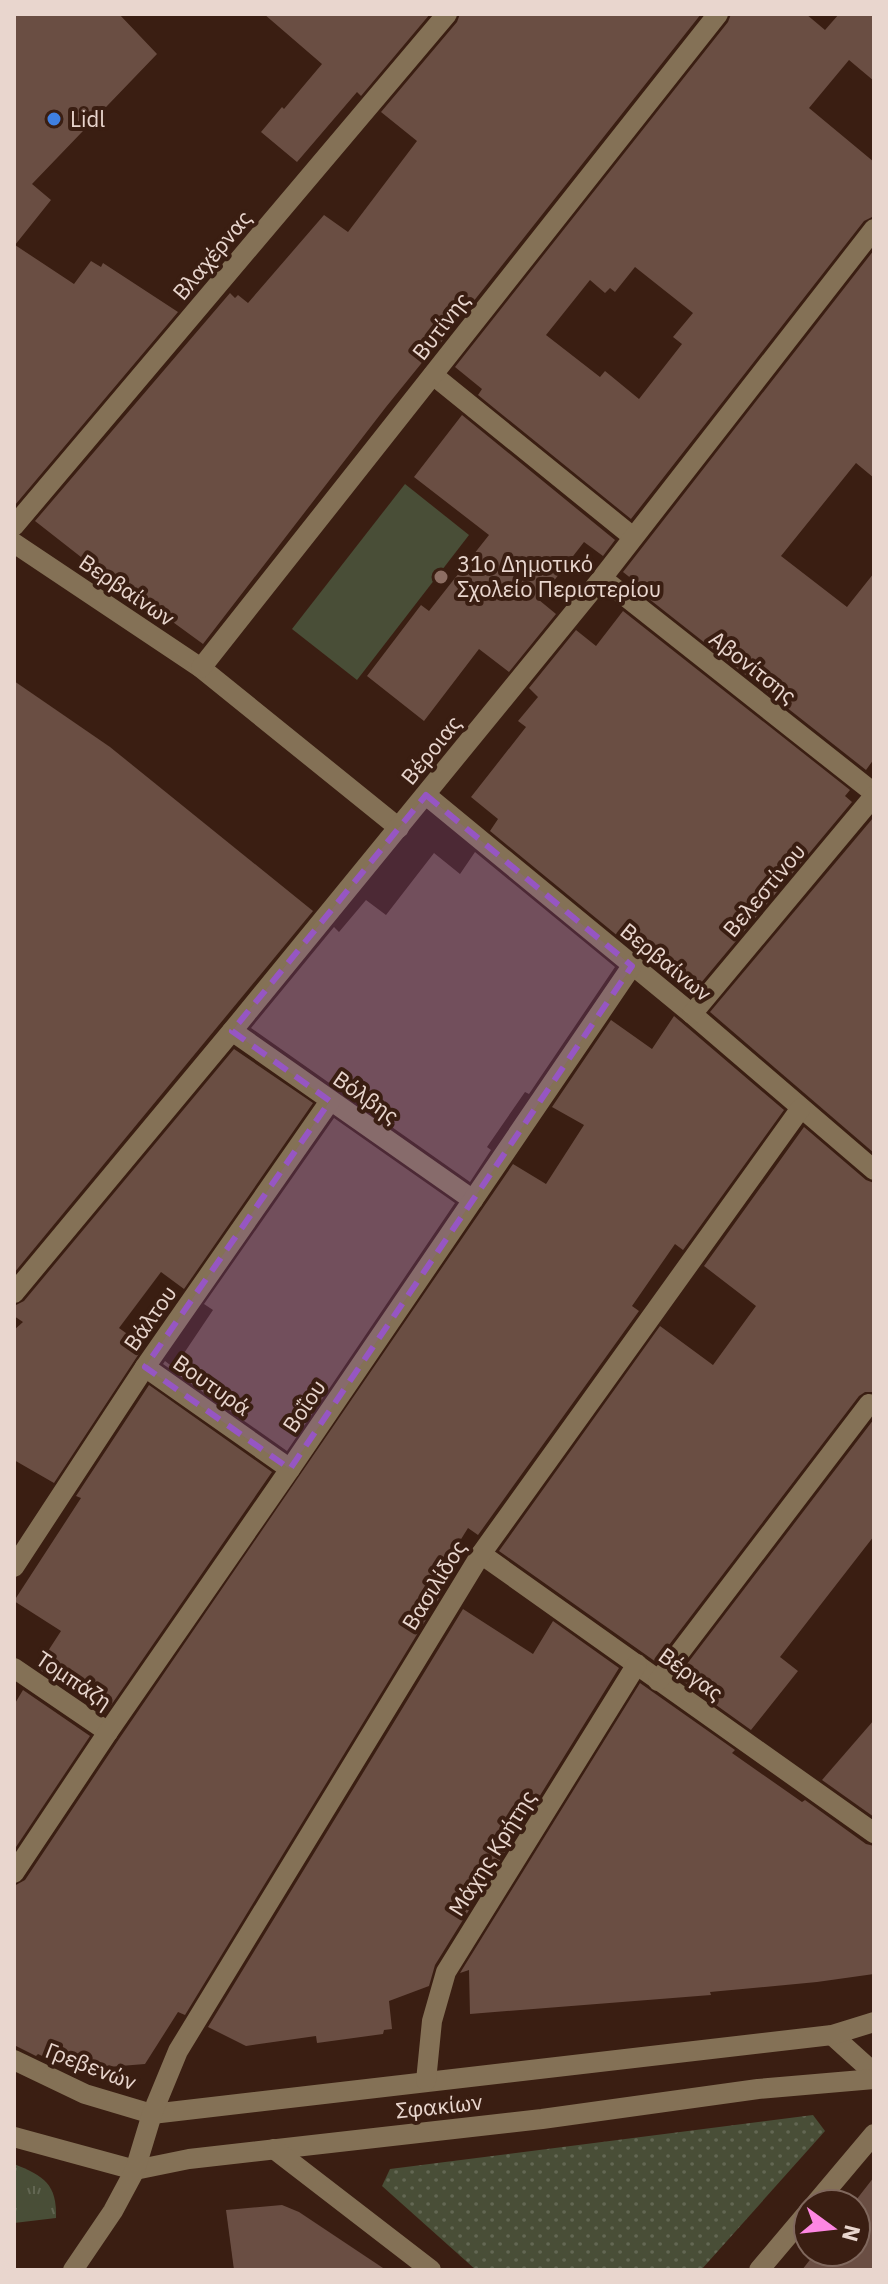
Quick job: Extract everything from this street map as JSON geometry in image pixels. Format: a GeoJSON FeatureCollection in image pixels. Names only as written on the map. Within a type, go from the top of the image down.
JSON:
{"type":"FeatureCollection","features":[{"type":"Feature","properties":{"kind":"street","name":"Βλαχέρνας"},"geometry":{"type":"LineString","coordinates":[[14,526],[447,14]]}},
{"type":"Feature","properties":{"kind":"street","name":"Βυτίνης"},"geometry":{"type":"LineString","coordinates":[[201,668],[718,14]]}},
{"type":"Feature","properties":{"kind":"street","name":"Βέροιας"},"geometry":{"type":"LineString","coordinates":[[14,1293],[602,578],[874,229]]}},
{"type":"Feature","properties":{"kind":"street"},"geometry":{"type":"LineString","coordinates":[[433,375],[633,537]]}},
{"type":"Feature","properties":{"kind":"street","name":"Βερβαίνων"},"geometry":{"type":"LineString","coordinates":[[14,543],[201,668],[399,828]]}},
{"type":"Feature","properties":{"kind":"street","name":"Αβονίτσης"},"geometry":{"type":"LineString","coordinates":[[602,578],[874,794]]}},
{"type":"Feature","properties":{"kind":"street","name":"Βελεστίνου"},"geometry":{"type":"LineString","coordinates":[[692,1014],[874,794]]}},
{"type":"Feature","properties":{"kind":"street","name":"Βερβαίνων"},"geometry":{"type":"LineString","coordinates":[[426,795],[692,1014],[874,1170]]}},
{"type":"Feature","properties":{"kind":"street","name":"Βοΐου"},"geometry":{"type":"LineString","coordinates":[[14,1873],[632,966]]}},
{"type":"Feature","properties":{"kind":"street","name":"Βόλβης"},"geometry":{"type":"LineString","coordinates":[[232,1031],[473,1200]]}},
{"type":"Feature","properties":{"kind":"street","name":"Βάλτου"},"geometry":{"type":"LineString","coordinates":[[14,1567],[145,1367],[330,1101]]}},
{"type":"Feature","properties":{"kind":"street","name":"Βασιλίδος"},"geometry":{"type":"LineString","coordinates":[[73,2270],[107,2221],[135,2170],[152,2114],[178,2051],[481,1554],[801,1108]]}},
{"type":"Feature","properties":{"kind":"street","name":"Βουτυρά"},"geometry":{"type":"LineString","coordinates":[[145,1367],[290,1469]]}},
{"type":"Feature","properties":{"kind":"street"},"geometry":{"type":"LineString","coordinates":[[658,1681],[869,1404]]}},
{"type":"Feature","properties":{"kind":"street","name":"Βέργας"},"geometry":{"type":"LineString","coordinates":[[481,1554],[874,1833]]}},
{"type":"Feature","properties":{"kind":"street","name":"Μάχης Κρήτης"},"geometry":{"type":"LineString","coordinates":[[426,2081],[432,2021],[446,1972],[637,1664]]}},
{"type":"Feature","properties":{"kind":"street","name":"Τομπάζη"},"geometry":{"type":"LineString","coordinates":[[14,1668],[108,1732]]}},
{"type":"Feature","properties":{"kind":"street","name":"Σφακίων"},"geometry":{"type":"LineString","coordinates":[[152,2114],[832,2035],[874,2022]]}},
{"type":"Feature","properties":{"kind":"street"},"geometry":{"type":"LineString","coordinates":[[832,2035],[874,2073]]}},
{"type":"Feature","properties":{"kind":"street","name":"Γρεβενών"},"geometry":{"type":"LineString","coordinates":[[14,2060],[85,2094],[152,2114]]}},
{"type":"Feature","properties":{"kind":"street","name":"Σφακίων"},"geometry":{"type":"LineString","coordinates":[[14,2137],[135,2170],[189,2159],[542,2119],[758,2089],[874,2079]]}},
{"type":"Feature","properties":{"kind":"street"},"geometry":{"type":"LineString","coordinates":[[828,2188],[874,2134]]}},
{"type":"Feature","properties":{"kind":"street"},"geometry":{"type":"LineString","coordinates":[[274,2149],[431,2270]]}},
{"type":"Feature","properties":{"kind":"street"},"geometry":{"type":"LineString","coordinates":[[759,2270],[792,2231]]}},
{"type":"Feature","properties":{"kind":"highlighted area"},"geometry":{"type":"Polygon","coordinates":[[[426,795],[632,966],[290,1469],[145,1367],[330,1101],[232,1031],[426,795]]]}},
{"type":"Feature","properties":{"kind":"green space"},"geometry":{"type":"Polygon","coordinates":[[[405,484],[469,535],[357,680],[292,629],[405,484]]]}},
{"type":"Feature","properties":{"kind":"green space"},"geometry":{"type":"Polygon","coordinates":[[[813,2115],[825,2131],[701,2270],[476,2270],[382,2186],[390,2169],[813,2115]]]}},
{"type":"Feature","properties":{"kind":"green space"},"geometry":{"type":"Polygon","coordinates":[[[14,2164],[47,2183],[54,2197],[56,2218],[14,2223],[14,2164]]]}},
{"type":"Feature","properties":{"kind":"building"},"geometry":{"type":"Polygon","coordinates":[[[14,14],[119,14],[157,54],[32,184],[51,200],[15,245],[74,284],[91,261],[101,267],[103,263],[178,312],[15,505],[14,14]]]}},
{"type":"Feature","properties":{"kind":"building"},"geometry":{"type":"Polygon","coordinates":[[[264,14],[430,14],[361,96],[357,92],[297,162],[261,132],[322,64],[264,14]]]}},
{"type":"Feature","properties":{"kind":"building"},"geometry":{"type":"Polygon","coordinates":[[[460,14],[701,14],[435,350],[386,407],[203,644],[95,568],[35,521],[230,293],[248,303],[324,215],[348,232],[417,141],[381,112],[457,22],[460,14]]]}},
{"type":"Feature","properties":{"kind":"building"},"geometry":{"type":"Polygon","coordinates":[[[731,14],[806,14],[825,30],[839,14],[874,14],[874,81],[849,60],[809,108],[874,162],[874,216],[864,221],[631,519],[478,395],[482,389],[455,367],[728,22],[731,14]],[[635,267],[615,292],[610,288],[605,293],[590,280],[546,335],[600,377],[605,371],[639,399],[682,344],[673,337],[693,313],[635,267]]]}},
{"type":"Feature","properties":{"kind":"building"},"geometry":{"type":"Polygon","coordinates":[[[874,250],[874,478],[856,463],[781,556],[847,607],[874,573],[874,759],[866,770],[639,591],[642,587],[623,572],[874,250]]]}},
{"type":"Feature","properties":{"kind":"building"},"geometry":{"type":"Polygon","coordinates":[[[462,415],[615,540],[603,556],[584,542],[539,600],[556,614],[509,672],[479,649],[424,721],[367,676],[421,605],[429,611],[489,535],[414,477],[462,415]]]}},
{"type":"Feature","properties":{"kind":"building"},"geometry":{"type":"Polygon","coordinates":[[[623,611],[850,790],[845,796],[852,802],[690,996],[696,984],[636,937],[630,946],[490,831],[498,819],[471,797],[526,727],[518,721],[538,697],[529,688],[576,630],[596,646],[623,611]]]}},
{"type":"Feature","properties":{"kind":"building"},"geometry":{"type":"Polygon","coordinates":[[[14,681],[110,747],[313,911],[14,1273],[14,681]]]}},
{"type":"Feature","properties":{"kind":"building"},"geometry":{"type":"Polygon","coordinates":[[[874,819],[874,1153],[710,1012],[874,819]]]}},
{"type":"Feature","properties":{"kind":"building"},"geometry":{"type":"Polygon","coordinates":[[[475,852],[615,967],[529,1094],[525,1092],[487,1147],[491,1150],[470,1182],[251,1028],[334,927],[339,932],[366,900],[386,915],[434,853],[460,874],[475,852]]]}},
{"type":"Feature","properties":{"kind":"building"},"geometry":{"type":"Polygon","coordinates":[[[674,1016],[784,1110],[683,1250],[675,1244],[632,1306],[639,1311],[478,1535],[468,1528],[430,1589],[441,1595],[185,2015],[178,2012],[145,2064],[71,2070],[14,2045],[14,1886],[25,1880],[513,1164],[546,1184],[584,1125],[552,1107],[611,1020],[652,1049],[674,1016]]]}},
{"type":"Feature","properties":{"kind":"building"},"geometry":{"type":"Polygon","coordinates":[[[234,1049],[313,1103],[184,1289],[161,1272],[119,1328],[144,1346],[54,1483],[14,1460],[14,1330],[23,1322],[14,1316],[14,1306],[24,1301],[234,1049]]]}},
{"type":"Feature","properties":{"kind":"building"},"geometry":{"type":"Polygon","coordinates":[[[334,1118],[455,1203],[287,1451],[163,1364],[165,1361],[174,1368],[213,1310],[204,1304],[334,1118]]]}},
{"type":"Feature","properties":{"kind":"building"},"geometry":{"type":"Polygon","coordinates":[[[804,1127],[866,1180],[874,1183],[874,1392],[859,1396],[656,1662],[499,1551],[660,1326],[713,1365],[756,1306],[704,1266],[804,1127]]]}},
{"type":"Feature","properties":{"kind":"building"},"geometry":{"type":"Polygon","coordinates":[[[149,1385],[272,1472],[105,1714],[37,1668],[61,1631],[14,1601],[81,1498],[76,1496],[149,1385]]]}},
{"type":"Feature","properties":{"kind":"building"},"geometry":{"type":"Polygon","coordinates":[[[874,1419],[874,1536],[780,1657],[798,1671],[751,1730],[677,1677],[874,1419]]]}},
{"type":"Feature","properties":{"kind":"building"},"geometry":{"type":"Polygon","coordinates":[[[463,1609],[533,1654],[553,1621],[619,1668],[435,1965],[429,1986],[389,2001],[392,2029],[384,2030],[383,2034],[317,2043],[316,2036],[246,2046],[208,2027],[463,1609]]]}},
{"type":"Feature","properties":{"kind":"building"},"geometry":{"type":"Polygon","coordinates":[[[640,1683],[802,1802],[805,1800],[866,1844],[874,1846],[874,1974],[710,1992],[711,1995],[470,2014],[469,1970],[460,1973],[640,1683]]]}},
{"type":"Feature","properties":{"kind":"building"},"geometry":{"type":"Polygon","coordinates":[[[23,1690],[90,1736],[14,1850],[14,1705],[23,1690]]]}},
{"type":"Feature","properties":{"kind":"building"},"geometry":{"type":"Polygon","coordinates":[[[874,1720],[874,1817],[822,1780],[874,1720]]]}},
{"type":"Feature","properties":{"kind":"building"},"geometry":{"type":"Polygon","coordinates":[[[874,2177],[874,2270],[802,2270],[872,2268],[872,2188],[865,2188],[874,2177]]]}},
{"type":"Feature","properties":{"kind":"building"},"geometry":{"type":"Polygon","coordinates":[[[282,2205],[299,2212],[386,2270],[234,2270],[226,2210],[282,2205]]]}},
{"type":"Feature","properties":{"kind":"place","name":"Lidl"},"geometry":{"type":"Point","coordinates":[54,119]}},
{"type":"Feature","properties":{"kind":"place","name":"31ο Δημοτικό Σχολείο Περιστερίου"},"geometry":{"type":"Point","coordinates":[441,577]}}]}
